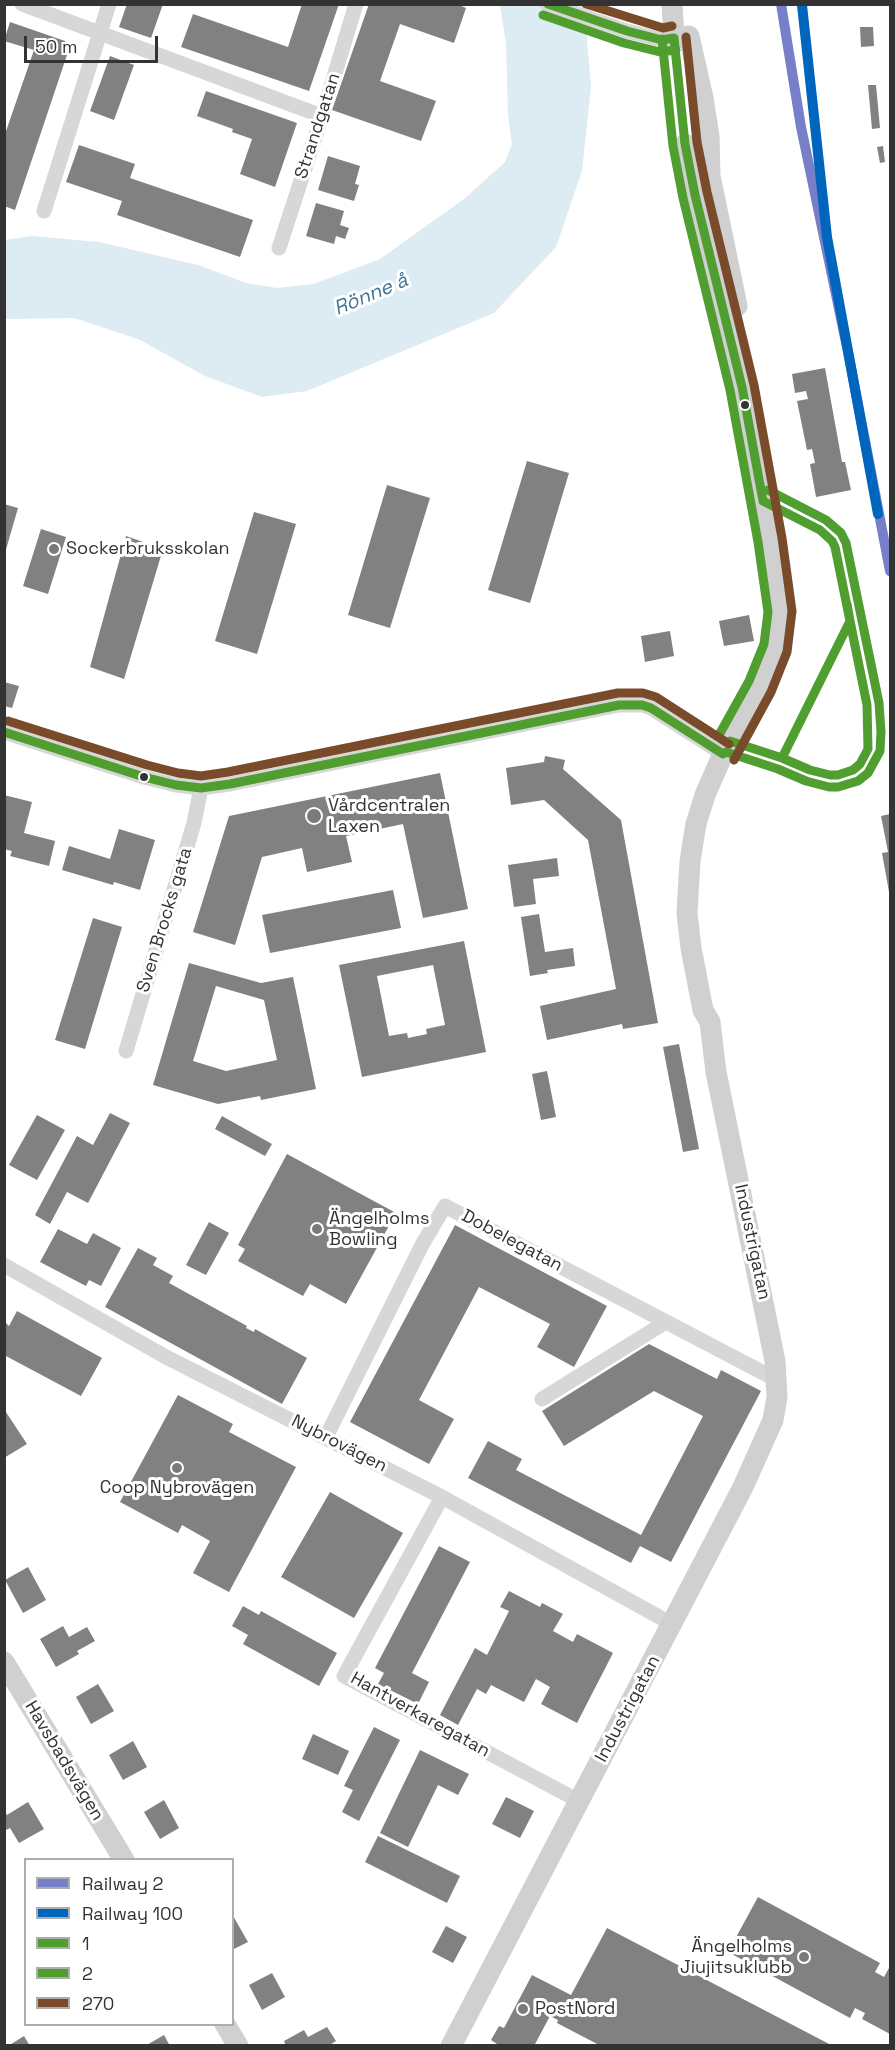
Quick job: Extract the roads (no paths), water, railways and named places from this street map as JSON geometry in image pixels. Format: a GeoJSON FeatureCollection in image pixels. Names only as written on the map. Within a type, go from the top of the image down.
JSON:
{"type":"FeatureCollection","features":[{"type":"Feature","properties":{"kind":"street"},"geometry":{"type":"LineString","coordinates":[[22,4],[322,116]]}},
{"type":"Feature","properties":{"kind":"street"},"geometry":{"type":"LineString","coordinates":[[44,211],[109,4]]}},
{"type":"Feature","properties":{"kind":"street","name":"Strandgatan"},"geometry":{"type":"LineString","coordinates":[[279,248],[356,4]]}},
{"type":"Feature","properties":{"kind":"street"},"geometry":{"type":"LineString","coordinates":[[547,4],[627,31],[662,40],[674,38],[672,4]]}},
{"type":"Feature","properties":{"kind":"street","name":"Industrigatan"},"geometry":{"type":"LineString","coordinates":[[674,38],[689,36],[704,98],[709,136],[710,176],[751,369],[742,387]]}},
{"type":"Feature","properties":{"kind":"street","name":"Industrigatan"},"geometry":{"type":"LineString","coordinates":[[451,2046],[672,1624],[760,1451],[775,1410],[776,1361],[716,1072],[710,1022],[703,1010],[688,932],[688,886],[696,824],[705,795],[723,754],[760,686],[776,647],[780,612],[774,563],[742,387],[695,195],[685,144]]}},
{"type":"Feature","properties":{"kind":"street"},"geometry":{"type":"LineString","coordinates":[[4,732],[144,777],[201,788],[619,705],[642,705],[651,708],[723,754]]}},
{"type":"Feature","properties":{"kind":"street","name":"Sven Brocks gata"},"geometry":{"type":"LineString","coordinates":[[126,1051],[194,823],[201,788]]}},
{"type":"Feature","properties":{"kind":"street","name":"Dobelegatan"},"geometry":{"type":"LineString","coordinates":[[326,1437],[423,1243],[445,1206],[777,1380]]}},
{"type":"Feature","properties":{"kind":"street","name":"Nybrovägen"},"geometry":{"type":"LineString","coordinates":[[4,1265],[166,1357],[442,1497],[672,1624]]}},
{"type":"Feature","properties":{"kind":"street"},"geometry":{"type":"LineString","coordinates":[[542,1399],[666,1322]]}},
{"type":"Feature","properties":{"kind":"street","name":"Hantverkaregatan"},"geometry":{"type":"LineString","coordinates":[[442,1497],[344,1676],[579,1801]]}},
{"type":"Feature","properties":{"kind":"street","name":"Havsbadsvägen"},"geometry":{"type":"LineString","coordinates":[[4,1662],[123,1858]]}},
{"type":"Feature","properties":{"kind":"street"},"geometry":{"type":"LineString","coordinates":[[226,2026],[238,2046]]}},
{"type":"Feature","properties":{"kind":"water","name":"Rönne å"},"geometry":{"type":"Polygon","coordinates":[[[500,5],[584,5],[591,86],[582,171],[556,247],[494,313],[307,391],[262,397],[205,376],[138,339],[74,318],[5,319],[4,240],[32,236],[99,242],[198,265],[246,283],[277,288],[314,284],[380,259],[464,199],[505,162],[512,144],[508,115],[506,44],[500,5]]]}},
{"type":"Feature","properties":{"kind":"rail line","name":"2"},"geometry":{"type":"LineString","coordinates":[[781,4],[801,127],[848,352],[890,571]]}},
{"type":"Feature","properties":{"kind":"rail line","name":"100"},"geometry":{"type":"LineString","coordinates":[[802,5],[827,237],[878,514]]}},
{"type":"Feature","properties":{"kind":"place","name":"Sockerbruksskolan"},"geometry":{"type":"Point","coordinates":[54,549]}},
{"type":"Feature","properties":{"kind":"place","name":"Vårdcentralen Laxen"},"geometry":{"type":"Point","coordinates":[314,816]}},
{"type":"Feature","properties":{"kind":"place","name":"Ängelholms Bowling"},"geometry":{"type":"Point","coordinates":[317,1229]}},
{"type":"Feature","properties":{"kind":"place","name":"Coop Nybrovägen"},"geometry":{"type":"Point","coordinates":[177,1468]}},
{"type":"Feature","properties":{"kind":"place","name":"Ängelholms Jiujitsuklubb"},"geometry":{"type":"Point","coordinates":[804,1957]}},
{"type":"Feature","properties":{"kind":"place","name":"PostNord"},"geometry":{"type":"Point","coordinates":[523,2009]}}]}
